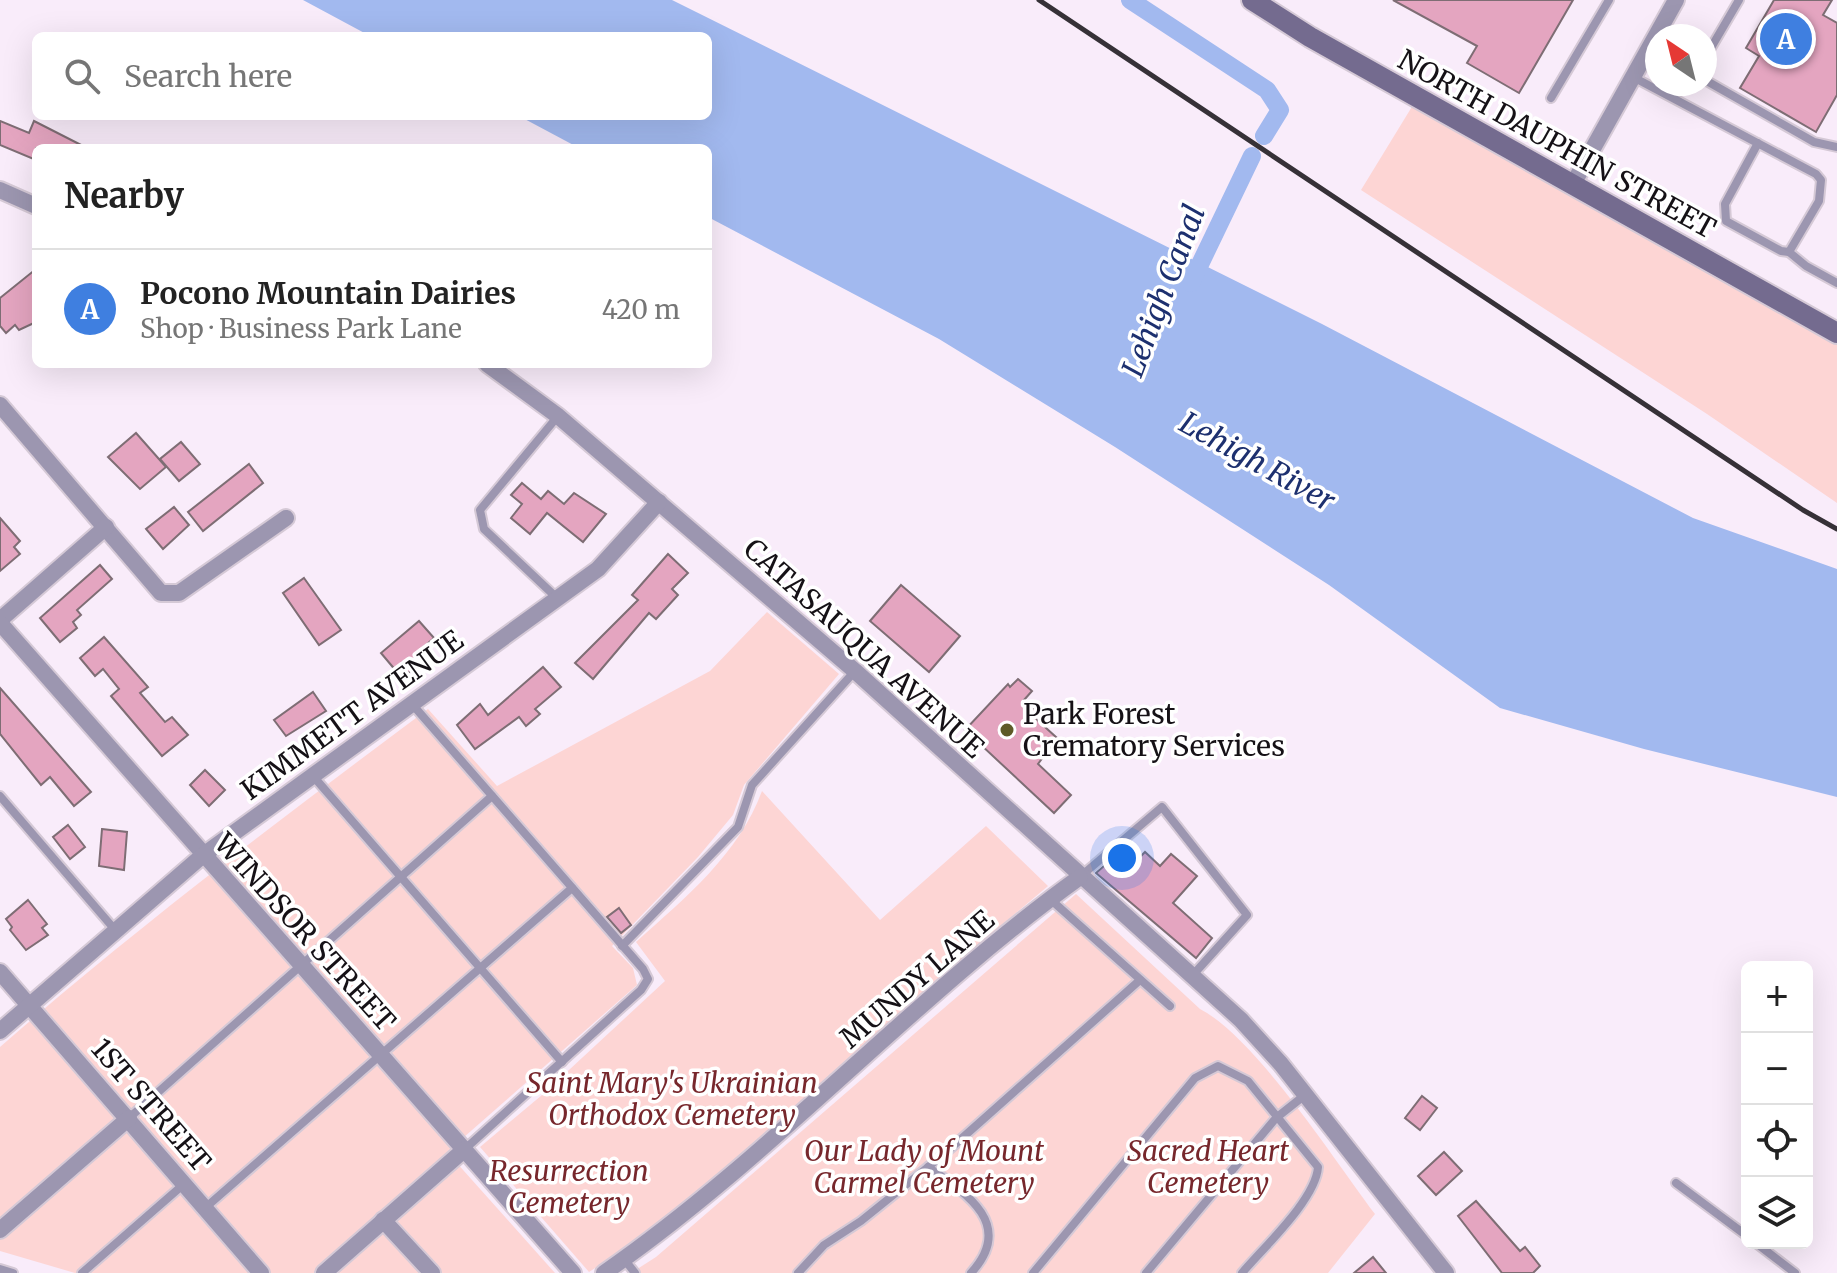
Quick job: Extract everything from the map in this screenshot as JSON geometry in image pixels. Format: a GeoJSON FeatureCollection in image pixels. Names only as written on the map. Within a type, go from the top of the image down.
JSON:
{"type":"FeatureCollection","features":[{"type":"Feature","properties":{"kind":"street","name":"NORTH DAUPHIN STREET"},"geometry":{"type":"LineString","coordinates":[[1252,0],[1310,37],[1837,333]]}},
{"type":"Feature","properties":{"kind":"street"},"geometry":{"type":"LineString","coordinates":[[1665,24],[1676,0]]}},
{"type":"Feature","properties":{"kind":"street"},"geometry":{"type":"LineString","coordinates":[[1573,184],[1645,59]]}},
{"type":"Feature","properties":{"kind":"street"},"geometry":{"type":"LineString","coordinates":[[5,197],[32,205]]}},
{"type":"Feature","properties":{"kind":"street","name":"CATASAUQUA AVENUE"},"geometry":{"type":"LineString","coordinates":[[492,368],[558,416],[855,671],[1241,1020],[1305,1095],[1446,1273]]}},
{"type":"Feature","properties":{"kind":"street"},"geometry":{"type":"LineString","coordinates":[[0,405],[161,593],[179,593],[286,518]]}},
{"type":"Feature","properties":{"kind":"street","name":"KIMMETT AVENUE"},"geometry":{"type":"LineString","coordinates":[[0,1031],[202,856],[598,569],[659,502]]}},
{"type":"Feature","properties":{"kind":"street"},"geometry":{"type":"LineString","coordinates":[[0,622],[106,527]]}},
{"type":"Feature","properties":{"kind":"street","name":"WINDSOR STREET"},"geometry":{"type":"LineString","coordinates":[[0,622],[202,856],[573,1273]]}},
{"type":"Feature","properties":{"kind":"street","name":"MUNDY LANE"},"geometry":{"type":"LineString","coordinates":[[604,1273],[672,1226],[1050,899],[1080,877]]}},
{"type":"Feature","properties":{"kind":"street","name":"1ST STREET"},"geometry":{"type":"LineString","coordinates":[[0,972],[261,1273]]}},
{"type":"Feature","properties":{"kind":"street"},"geometry":{"type":"LineString","coordinates":[[0,1230],[129,1118]]}},
{"type":"Feature","properties":{"kind":"street"},"geometry":{"type":"LineString","coordinates":[[324,1273],[465,1149]]}},
{"type":"Feature","properties":{"kind":"street"},"geometry":{"type":"LineString","coordinates":[[383,1220],[432,1273]]}},
{"type":"Feature","properties":{"kind":"lane"},"geometry":{"type":"LineString","coordinates":[[1551,98],[1609,0]]}},
{"type":"Feature","properties":{"kind":"lane"},"geometry":{"type":"LineString","coordinates":[[1717,38],[1739,0]]}},
{"type":"Feature","properties":{"kind":"lane"},"geometry":{"type":"LineString","coordinates":[[1633,77],[1816,174],[1821,180],[1819,201],[1798,243],[1789,252]]}},
{"type":"Feature","properties":{"kind":"lane"},"geometry":{"type":"LineString","coordinates":[[1717,87],[1814,142],[1837,147]]}},
{"type":"Feature","properties":{"kind":"lane"},"geometry":{"type":"LineString","coordinates":[[1758,143],[1725,204],[1726,221],[1781,251],[1789,252],[1806,266],[1837,283]]}},
{"type":"Feature","properties":{"kind":"lane"},"geometry":{"type":"LineString","coordinates":[[557,598],[484,529],[480,510],[558,416]]}},
{"type":"Feature","properties":{"kind":"lane"},"geometry":{"type":"LineString","coordinates":[[622,946],[738,827],[752,785],[855,671]]}},
{"type":"Feature","properties":{"kind":"lane"},"geometry":{"type":"LineString","coordinates":[[412,704],[648,979],[641,990],[465,1149]]}},
{"type":"Feature","properties":{"kind":"lane"},"geometry":{"type":"LineString","coordinates":[[313,776],[562,1062]]}},
{"type":"Feature","properties":{"kind":"lane"},"geometry":{"type":"LineString","coordinates":[[0,796],[117,932]]}},
{"type":"Feature","properties":{"kind":"lane"},"geometry":{"type":"LineString","coordinates":[[129,1118],[492,796]]}},
{"type":"Feature","properties":{"kind":"lane"},"geometry":{"type":"LineString","coordinates":[[1080,877],[1162,807],[1247,915],[1192,976]]}},
{"type":"Feature","properties":{"kind":"lane"},"geometry":{"type":"LineString","coordinates":[[205,1208],[572,888]]}},
{"type":"Feature","properties":{"kind":"lane"},"geometry":{"type":"LineString","coordinates":[[1050,899],[1170,1006]]}},
{"type":"Feature","properties":{"kind":"lane"},"geometry":{"type":"LineString","coordinates":[[798,1273],[824,1245],[861,1221],[928,1167],[1140,980]]}},
{"type":"Feature","properties":{"kind":"lane"},"geometry":{"type":"LineString","coordinates":[[1033,1273],[1204,1071],[1218,1066],[1234,1071],[1248,1081],[1315,1161],[1317,1180],[1242,1273]]}},
{"type":"Feature","properties":{"kind":"lane"},"geometry":{"type":"LineString","coordinates":[[1146,1273],[1276,1118],[1305,1095]]}},
{"type":"Feature","properties":{"kind":"lane"},"geometry":{"type":"LineString","coordinates":[[928,1167],[957,1187],[987,1224],[992,1238],[988,1251],[971,1273]]}},
{"type":"Feature","properties":{"kind":"lane"},"geometry":{"type":"LineString","coordinates":[[1676,1183],[1741,1232]]}},
{"type":"Feature","properties":{"kind":"lane"},"geometry":{"type":"LineString","coordinates":[[82,1273],[185,1184]]}},
{"type":"Feature","properties":{"kind":"lane"},"geometry":{"type":"LineString","coordinates":[[1764,1249],[1795,1273]]}},
{"type":"Feature","properties":{"kind":"lane"},"geometry":{"type":"LineString","coordinates":[[624,1259],[635,1273]]}},
{"type":"Feature","properties":{"kind":"lane"},"geometry":{"type":"LineString","coordinates":[[0,1269],[13,1273]]}},
{"type":"Feature","properties":{"kind":"green space"},"geometry":{"type":"Polygon","coordinates":[[[1413,105],[1837,344],[1837,503],[1707,414],[1361,190],[1413,105]]]}},
{"type":"Feature","properties":{"kind":"green space"},"geometry":{"type":"Polygon","coordinates":[[[767,612],[839,674],[744,785],[733,815],[698,857],[612,946],[633,968],[637,985],[447,1152],[555,1273],[75,1273],[0,1251],[0,1047],[52,1002],[211,874],[428,709],[497,786],[710,671],[767,612]]]}},
{"type":"Feature","properties":{"kind":"green space"},"geometry":{"type":"Polygon","coordinates":[[[762,791],[880,920],[986,826],[1048,886],[935,981],[708,1190],[659,1227],[589,1272],[480,1147],[542,1095],[665,981],[636,942],[709,874],[725,855],[740,835],[762,791]]]}},
{"type":"Feature","properties":{"kind":"green space","name":"Our Lady of Mount Carmel Cemetery"},"geometry":{"type":"Polygon","coordinates":[[[1076,894],[1200,1009],[1245,1045],[1293,1102],[1375,1214],[1328,1273],[631,1273],[656,1257],[1076,894]]]}},
{"type":"Feature","properties":{"kind":"water","name":"Lehigh River"},"geometry":{"type":"Polygon","coordinates":[[[303,0],[672,0],[1322,324],[1693,518],[1837,569],[1837,797],[1644,749],[1500,708],[1329,585],[1115,447],[939,339],[712,219],[712,144],[572,144],[526,120],[712,120],[712,32],[363,32],[303,0]]]}},
{"type":"Feature","properties":{"kind":"building"},"geometry":{"type":"Polygon","coordinates":[[[1393,0],[1573,0],[1519,93],[1467,63],[1477,46],[1393,0]]]}},
{"type":"Feature","properties":{"kind":"building"},"geometry":{"type":"Polygon","coordinates":[[[1774,0],[1832,0],[1823,15],[1837,23],[1837,95],[1816,132],[1740,88],[1759,56],[1746,48],[1774,0]]]}},
{"type":"Feature","properties":{"kind":"building"},"geometry":{"type":"Polygon","coordinates":[[[0,121],[29,133],[34,121],[79,144],[32,144],[32,158],[0,145],[0,121]]]}},
{"type":"Feature","properties":{"kind":"building"},"geometry":{"type":"Polygon","coordinates":[[[32,272],[32,324],[19,330],[15,325],[6,333],[0,326],[0,298],[32,272]]]}},
{"type":"Feature","properties":{"kind":"building"},"geometry":{"type":"Polygon","coordinates":[[[136,433],[166,467],[140,489],[108,457],[136,433]]]}},
{"type":"Feature","properties":{"kind":"building"},"geometry":{"type":"Polygon","coordinates":[[[181,442],[200,464],[179,481],[160,459],[181,442]]]}},
{"type":"Feature","properties":{"kind":"building"},"geometry":{"type":"Polygon","coordinates":[[[249,464],[263,483],[203,531],[188,512],[249,464]]]}},
{"type":"Feature","properties":{"kind":"building"},"geometry":{"type":"Polygon","coordinates":[[[522,483],[541,499],[548,491],[564,504],[574,493],[606,514],[583,542],[547,513],[530,534],[511,518],[522,504],[511,495],[522,483]]]}},
{"type":"Feature","properties":{"kind":"building"},"geometry":{"type":"Polygon","coordinates":[[[174,507],[189,525],[163,549],[146,529],[174,507]]]}},
{"type":"Feature","properties":{"kind":"building"},"geometry":{"type":"Polygon","coordinates":[[[0,518],[20,541],[14,547],[20,554],[0,571],[0,518]]]}},
{"type":"Feature","properties":{"kind":"building"},"geometry":{"type":"Polygon","coordinates":[[[668,554],[688,573],[672,589],[678,595],[656,619],[649,613],[593,679],[575,663],[638,600],[632,595],[668,554]]]}},
{"type":"Feature","properties":{"kind":"building"},"geometry":{"type":"Polygon","coordinates":[[[100,565],[112,579],[77,610],[81,615],[73,622],[77,628],[60,642],[40,618],[100,565]]]}},
{"type":"Feature","properties":{"kind":"building"},"geometry":{"type":"Polygon","coordinates":[[[304,578],[341,630],[319,645],[283,593],[304,578]]]}},
{"type":"Feature","properties":{"kind":"building"},"geometry":{"type":"Polygon","coordinates":[[[901,585],[960,636],[929,672],[870,621],[901,585]]]}},
{"type":"Feature","properties":{"kind":"building"},"geometry":{"type":"Polygon","coordinates":[[[419,621],[434,638],[419,651],[425,659],[402,678],[381,653],[419,621]]]}},
{"type":"Feature","properties":{"kind":"building"},"geometry":{"type":"Polygon","coordinates":[[[104,637],[148,687],[140,693],[165,722],[172,717],[188,735],[162,756],[111,696],[119,689],[103,669],[95,676],[80,658],[104,637]]]}},
{"type":"Feature","properties":{"kind":"building"},"geometry":{"type":"Polygon","coordinates":[[[543,667],[561,687],[535,709],[540,714],[526,726],[519,717],[475,749],[457,725],[480,704],[488,715],[543,667]]]}},
{"type":"Feature","properties":{"kind":"building","name":"Park Forest Crematory Services"},"geometry":{"type":"Polygon","coordinates":[[[1018,679],[1032,691],[1024,700],[1039,713],[1035,718],[1057,738],[1038,764],[1071,795],[1054,813],[965,730],[1008,684],[1010,687],[1018,679]]]}},
{"type":"Feature","properties":{"kind":"building"},"geometry":{"type":"Polygon","coordinates":[[[0,688],[91,792],[74,806],[50,777],[41,785],[0,734],[0,688]]]}},
{"type":"Feature","properties":{"kind":"building"},"geometry":{"type":"Polygon","coordinates":[[[313,692],[326,711],[286,736],[274,720],[313,692]]]}},
{"type":"Feature","properties":{"kind":"building"},"geometry":{"type":"Polygon","coordinates":[[[205,770],[225,790],[209,806],[190,785],[205,770]]]}},
{"type":"Feature","properties":{"kind":"building"},"geometry":{"type":"Polygon","coordinates":[[[68,825],[85,847],[70,859],[53,837],[68,825]]]}},
{"type":"Feature","properties":{"kind":"building"},"geometry":{"type":"Polygon","coordinates":[[[102,829],[127,832],[124,870],[99,866],[102,829]]]}},
{"type":"Feature","properties":{"kind":"building"},"geometry":{"type":"Polygon","coordinates":[[[1121,851],[1134,863],[1145,852],[1160,866],[1171,854],[1197,876],[1173,903],[1212,938],[1196,958],[1096,873],[1121,851]]]}},
{"type":"Feature","properties":{"kind":"building"},"geometry":{"type":"Polygon","coordinates":[[[28,900],[47,924],[42,928],[48,935],[26,950],[10,930],[12,927],[6,919],[28,900]]]}},
{"type":"Feature","properties":{"kind":"building"},"geometry":{"type":"Polygon","coordinates":[[[619,908],[631,925],[621,933],[607,917],[619,908]]]}},
{"type":"Feature","properties":{"kind":"building"},"geometry":{"type":"Polygon","coordinates":[[[1422,1096],[1437,1108],[1420,1130],[1405,1118],[1422,1096]]]}},
{"type":"Feature","properties":{"kind":"building"},"geometry":{"type":"Polygon","coordinates":[[[1444,1152],[1462,1171],[1436,1195],[1418,1176],[1444,1152]]]}},
{"type":"Feature","properties":{"kind":"building"},"geometry":{"type":"Polygon","coordinates":[[[1476,1201],[1520,1251],[1525,1247],[1540,1266],[1533,1273],[1502,1273],[1458,1216],[1476,1201]]]}},
{"type":"Feature","properties":{"kind":"building"},"geometry":{"type":"Polygon","coordinates":[[[1373,1257],[1386,1273],[1354,1273],[1373,1257]]]}},
{"type":"Feature","properties":{"kind":"waterway","name":"Lehigh Canal"},"geometry":{"type":"LineString","coordinates":[[1130,0],[1267,90],[1280,110],[1264,136]]}},
{"type":"Feature","properties":{"kind":"waterway","name":"Lehigh Canal"},"geometry":{"type":"LineString","coordinates":[[1191,283],[1252,156]]}},
{"type":"Feature","properties":{"kind":"railway"},"geometry":{"type":"LineString","coordinates":[[1039,0],[1803,510],[1837,529]]}},
{"type":"Feature","properties":{"kind":"place","name":"Pocono Mountain Dairies"},"geometry":{"type":"Point","coordinates":[1786,39]}},
{"type":"Feature","properties":{"kind":"place","name":"Park Forest Crematory Services"},"geometry":{"type":"Point","coordinates":[1007,730]}},
{"type":"Feature","properties":{"kind":"park label","name":"Saint Mary's Ukrainian Orthodox Cemetery"},"geometry":{"type":"Point","coordinates":[672,1099]}},
{"type":"Feature","properties":{"kind":"park label","name":"Sacred Heart Cemetery"},"geometry":{"type":"Point","coordinates":[1208,1167]}},
{"type":"Feature","properties":{"kind":"park label","name":"Resurrection Cemetery"},"geometry":{"type":"Point","coordinates":[569,1187]}}]}
